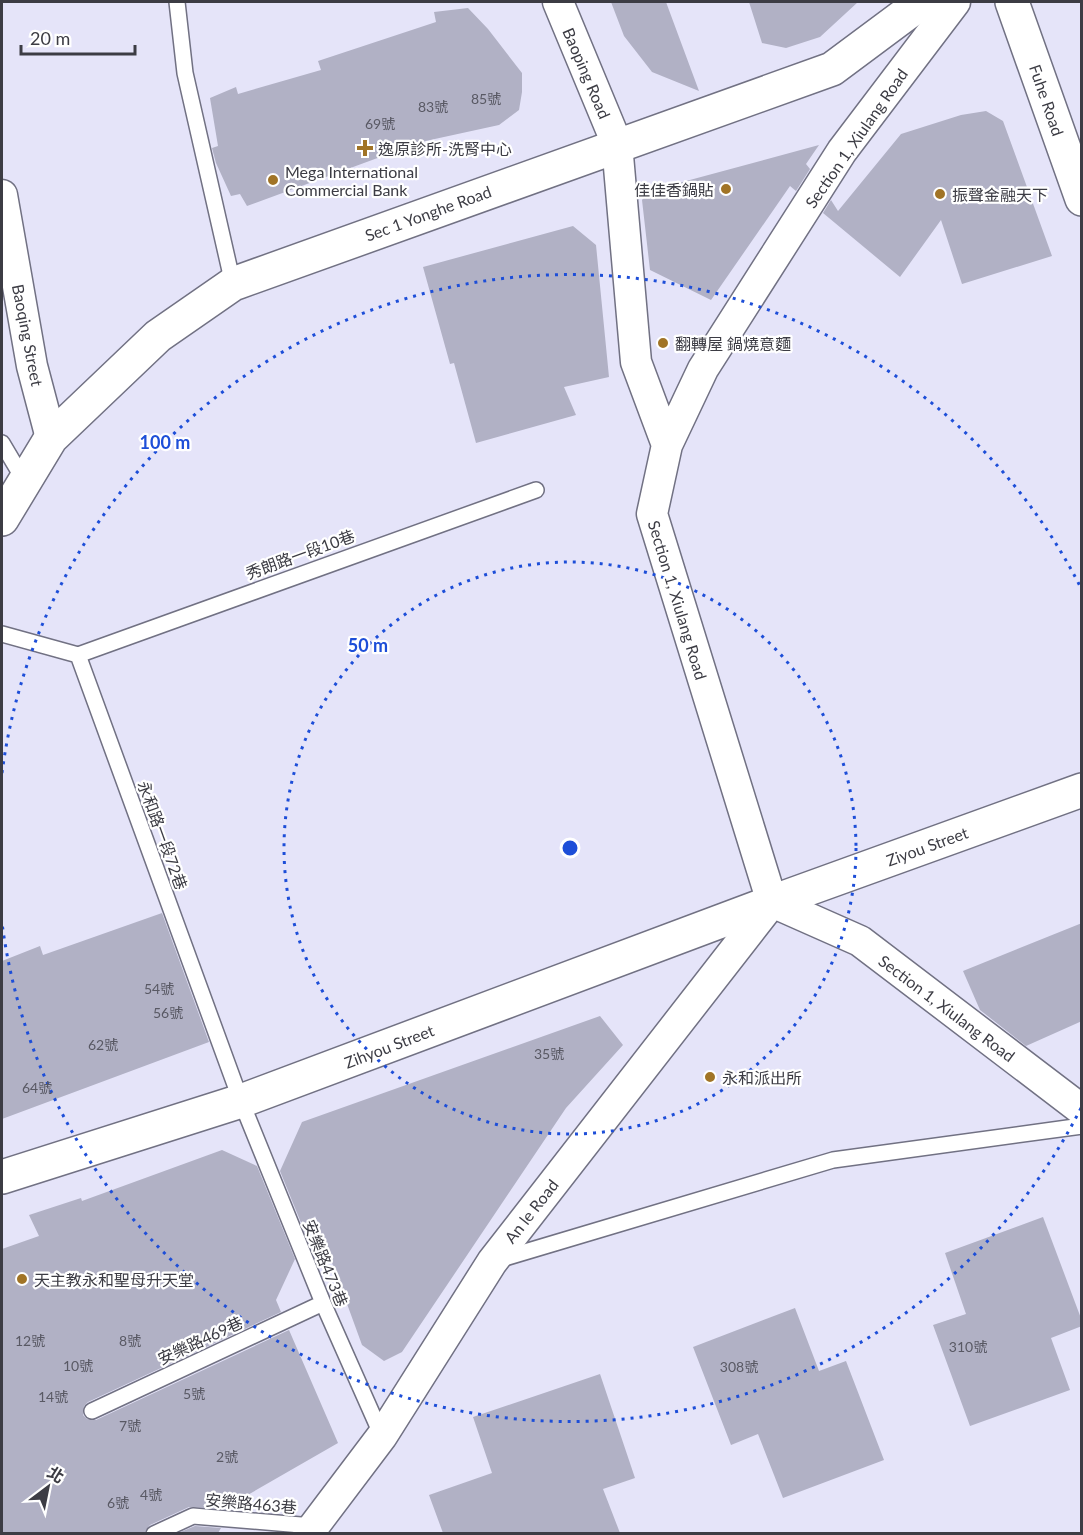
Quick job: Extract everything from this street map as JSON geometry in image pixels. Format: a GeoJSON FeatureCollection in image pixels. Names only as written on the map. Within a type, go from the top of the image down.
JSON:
{"type":"FeatureCollection","features":[{"type":"Feature","properties":{"kind":"street","name":"Sec 1 Yonghe Road"},"geometry":{"type":"LineString","coordinates":[[2,519],[51,438],[158,336],[233,284],[617,144],[832,69],[922,2]]}},
{"type":"Feature","properties":{"kind":"street","name":"Section 1, Xiulang Road"},"geometry":{"type":"LineString","coordinates":[[955,2],[842,151],[703,369],[667,445],[651,514],[772,902],[860,941],[1082,1110]]}},
{"type":"Feature","properties":{"kind":"street","name":"Fuhe Road"},"geometry":{"type":"LineString","coordinates":[[1012,2],[1082,199]]}},
{"type":"Feature","properties":{"kind":"street","name":"Baoping Road"},"geometry":{"type":"LineString","coordinates":[[560,4],[617,144],[636,362],[667,445]]}},
{"type":"Feature","properties":{"kind":"street","name":"Baoqing Street"},"geometry":{"type":"LineString","coordinates":[[2,195],[32,366],[51,438]]}},
{"type":"Feature","properties":{"kind":"street","name":"Ziyou Street"},"geometry":{"type":"LineString","coordinates":[[772,902],[1082,790]]}},
{"type":"Feature","properties":{"kind":"street","name":"Zihyou Street"},"geometry":{"type":"LineString","coordinates":[[2,1177],[241,1101],[772,902]]}},
{"type":"Feature","properties":{"kind":"street","name":"An le Road"},"geometry":{"type":"LineString","coordinates":[[311,1530],[382,1436],[492,1263],[772,902]]}},
{"type":"Feature","properties":{"kind":"lane"},"geometry":{"type":"LineString","coordinates":[[177,2],[185,73],[233,284]]}},
{"type":"Feature","properties":{"kind":"lane"},"geometry":{"type":"LineString","coordinates":[[2,442],[24,480]]}},
{"type":"Feature","properties":{"kind":"lane","name":"秀朗路一段10巷"},"geometry":{"type":"LineString","coordinates":[[78,655],[536,490]]}},
{"type":"Feature","properties":{"kind":"lane"},"geometry":{"type":"LineString","coordinates":[[2,634],[78,655]]}},
{"type":"Feature","properties":{"kind":"lane","name":"永和路一段72巷"},"geometry":{"type":"LineString","coordinates":[[78,655],[241,1101]]}},
{"type":"Feature","properties":{"kind":"lane","name":"安樂路473巷"},"geometry":{"type":"LineString","coordinates":[[241,1101],[323,1303],[382,1436]]}},
{"type":"Feature","properties":{"kind":"lane"},"geometry":{"type":"LineString","coordinates":[[492,1263],[833,1160],[1082,1126]]}},
{"type":"Feature","properties":{"kind":"lane","name":"安樂路469巷"},"geometry":{"type":"LineString","coordinates":[[92,1410],[323,1303]]}},
{"type":"Feature","properties":{"kind":"lane","name":"安樂路463巷"},"geometry":{"type":"LineString","coordinates":[[154,1533],[193,1516],[311,1530]]}},
{"type":"Feature","properties":{"kind":"building"},"geometry":{"type":"Polygon","coordinates":[[[611,2],[666,2],[699,91],[652,72],[624,36],[611,2]]]}},
{"type":"Feature","properties":{"kind":"building"},"geometry":{"type":"Polygon","coordinates":[[[749,2],[858,2],[820,37],[786,48],[762,43],[749,2]]]}},
{"type":"Feature","properties":{"kind":"building"},"geometry":{"type":"Polygon","coordinates":[[[468,8],[488,29],[522,73],[519,110],[499,125],[421,142],[247,206],[240,194],[231,196],[216,163],[212,148],[218,146],[210,98],[236,87],[238,94],[321,70],[318,61],[436,22],[434,12],[468,8]]]}},
{"type":"Feature","properties":{"kind":"building","name":"振聲金融天下"},"geometry":{"type":"Polygon","coordinates":[[[986,111],[1003,121],[1052,256],[962,284],[941,220],[900,277],[823,213],[831,200],[838,211],[901,134],[961,115],[986,111]]]}},
{"type":"Feature","properties":{"kind":"building"},"geometry":{"type":"Polygon","coordinates":[[[819,145],[806,164],[810,169],[796,191],[790,186],[711,300],[650,270],[642,200],[649,191],[819,145]]]}},
{"type":"Feature","properties":{"kind":"building"},"geometry":{"type":"Polygon","coordinates":[[[573,226],[596,245],[609,377],[564,387],[576,415],[476,443],[454,363],[450,364],[423,267],[573,226]]]}},
{"type":"Feature","properties":{"kind":"building"},"geometry":{"type":"Polygon","coordinates":[[[162,913],[209,1042],[2,1119],[2,961],[40,946],[43,955],[162,913]]]}},
{"type":"Feature","properties":{"kind":"building"},"geometry":{"type":"Polygon","coordinates":[[[1082,923],[1082,1021],[1026,1046],[980,1010],[963,971],[1082,923]]]}},
{"type":"Feature","properties":{"kind":"building"},"geometry":{"type":"Polygon","coordinates":[[[600,1016],[623,1045],[566,1108],[402,1352],[384,1361],[362,1345],[315,1216],[306,1235],[280,1171],[302,1122],[600,1016]]]}},
{"type":"Feature","properties":{"kind":"building"},"geometry":{"type":"Polygon","coordinates":[[[222,1150],[257,1166],[295,1259],[276,1300],[281,1312],[88,1402],[84,1406],[83,1415],[87,1419],[96,1420],[289,1330],[338,1443],[232,1504],[230,1509],[189,1507],[150,1525],[144,1533],[2,1533],[2,1249],[39,1236],[29,1215],[81,1198],[82,1201],[222,1150]]]}},
{"type":"Feature","properties":{"kind":"building"},"geometry":{"type":"Polygon","coordinates":[[[1043,1217],[1082,1321],[1082,1326],[1051,1338],[1070,1390],[970,1426],[933,1325],[966,1314],[945,1253],[1043,1217]]]}},
{"type":"Feature","properties":{"kind":"building"},"geometry":{"type":"Polygon","coordinates":[[[795,1308],[819,1371],[846,1361],[884,1460],[783,1498],[758,1434],[731,1445],[693,1347],[795,1308]]]}},
{"type":"Feature","properties":{"kind":"building"},"geometry":{"type":"Polygon","coordinates":[[[600,1374],[635,1478],[603,1489],[620,1533],[443,1533],[429,1495],[492,1473],[473,1417],[600,1374]]]}},
{"type":"Feature","properties":{"kind":"building"},"geometry":{"type":"Polygon","coordinates":[[[195,1526],[221,1528],[218,1533],[178,1533],[195,1526]]]}},
{"type":"Feature","properties":{"kind":"place","name":"逸原診所-洗腎中心"},"geometry":{"type":"Point","coordinates":[365,148]}},
{"type":"Feature","properties":{"kind":"place","name":"Mega International Commercial Bank"},"geometry":{"type":"Point","coordinates":[273,180]}},
{"type":"Feature","properties":{"kind":"place","name":"佳佳香鍋貼"},"geometry":{"type":"Point","coordinates":[726,189]}},
{"type":"Feature","properties":{"kind":"place","name":"振聲金融天下"},"geometry":{"type":"Point","coordinates":[940,194]}},
{"type":"Feature","properties":{"kind":"place","name":"翻轉屋 鍋燒意麵"},"geometry":{"type":"Point","coordinates":[663,343]}},
{"type":"Feature","properties":{"kind":"place","name":"永和派出所"},"geometry":{"type":"Point","coordinates":[710,1077]}},
{"type":"Feature","properties":{"kind":"place","name":"天主教永和聖母升天堂"},"geometry":{"type":"Point","coordinates":[22,1279]}}]}
